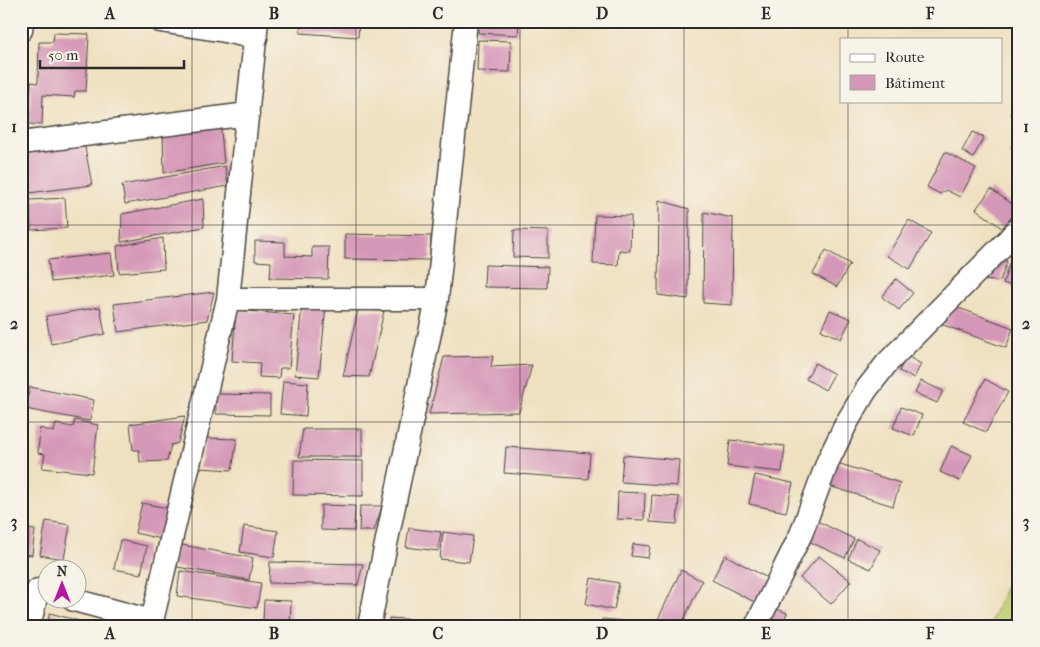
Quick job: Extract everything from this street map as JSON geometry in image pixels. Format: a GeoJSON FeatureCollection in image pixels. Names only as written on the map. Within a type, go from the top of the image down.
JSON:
{"type":"FeatureCollection","features":[{"type":"Feature","properties":{"kind":"street"},"geometry":{"type":"LineString","coordinates":[[21,30],[22,21]]}},
{"type":"Feature","properties":{"kind":"street"},"geometry":{"type":"LineString","coordinates":[[88,604],[153,623],[228,299],[257,29],[225,31],[160,21]]}},
{"type":"Feature","properties":{"kind":"street"},"geometry":{"type":"LineString","coordinates":[[369,626],[437,299],[466,21]]}},
{"type":"Feature","properties":{"kind":"street"},"geometry":{"type":"LineString","coordinates":[[21,143],[248,114]]}},
{"type":"Feature","properties":{"kind":"street"},"geometry":{"type":"LineString","coordinates":[[756,626],[801,534],[828,461],[846,424],[866,390],[887,363],[1019,227]]}},
{"type":"Feature","properties":{"kind":"street"},"geometry":{"type":"LineString","coordinates":[[228,299],[437,299]]}},
{"type":"Feature","properties":{"kind":"street"},"geometry":{"type":"LineString","coordinates":[[29,626],[35,589]]}},
{"type":"Feature","properties":{"kind":"green space"},"geometry":{"type":"Polygon","coordinates":[[[1019,557],[1019,626],[990,626],[1009,577],[1019,557]]]}},
{"type":"Feature","properties":{"kind":"building"},"geometry":{"type":"Polygon","coordinates":[[[301,21],[359,21],[358,37],[300,33],[301,21]]]}},
{"type":"Feature","properties":{"kind":"building"},"geometry":{"type":"Polygon","coordinates":[[[479,21],[519,21],[518,35],[478,33],[479,21]]]}},
{"type":"Feature","properties":{"kind":"building"},"geometry":{"type":"Polygon","coordinates":[[[54,33],[89,34],[86,91],[75,91],[74,97],[43,95],[42,125],[29,124],[31,82],[38,83],[39,42],[53,42],[54,33]]]}},
{"type":"Feature","properties":{"kind":"building"},"geometry":{"type":"Polygon","coordinates":[[[478,40],[511,41],[510,72],[477,71],[478,40]]]}},
{"type":"Feature","properties":{"kind":"building"},"geometry":{"type":"Polygon","coordinates":[[[1019,105],[1019,119],[1011,115],[1019,105]]]}},
{"type":"Feature","properties":{"kind":"building"},"geometry":{"type":"Polygon","coordinates":[[[220,121],[224,163],[164,173],[163,131],[220,121]]]}},
{"type":"Feature","properties":{"kind":"building"},"geometry":{"type":"Polygon","coordinates":[[[972,132],[984,137],[973,158],[962,151],[972,132]]]}},
{"type":"Feature","properties":{"kind":"building"},"geometry":{"type":"Polygon","coordinates":[[[1019,136],[1019,153],[1011,148],[1019,136]]]}},
{"type":"Feature","properties":{"kind":"building"},"geometry":{"type":"Polygon","coordinates":[[[83,137],[92,185],[21,194],[23,148],[83,137]]]}},
{"type":"Feature","properties":{"kind":"building"},"geometry":{"type":"Polygon","coordinates":[[[945,152],[976,168],[960,197],[946,190],[940,194],[927,187],[945,152]]]}},
{"type":"Feature","properties":{"kind":"building"},"geometry":{"type":"Polygon","coordinates":[[[225,166],[228,186],[125,204],[122,185],[225,166]]]}},
{"type":"Feature","properties":{"kind":"building"},"geometry":{"type":"Polygon","coordinates":[[[991,189],[1019,209],[1019,213],[1003,229],[976,209],[991,189]]]}},
{"type":"Feature","properties":{"kind":"building"},"geometry":{"type":"Polygon","coordinates":[[[65,198],[67,228],[31,230],[30,200],[65,198]]]}},
{"type":"Feature","properties":{"kind":"building"},"geometry":{"type":"Polygon","coordinates":[[[203,199],[204,227],[121,242],[122,214],[203,199]]]}},
{"type":"Feature","properties":{"kind":"building"},"geometry":{"type":"Polygon","coordinates":[[[659,200],[689,209],[688,299],[658,295],[659,200]]]}},
{"type":"Feature","properties":{"kind":"building"},"geometry":{"type":"Polygon","coordinates":[[[704,212],[733,218],[732,305],[703,303],[704,212]]]}},
{"type":"Feature","properties":{"kind":"building"},"geometry":{"type":"Polygon","coordinates":[[[595,215],[631,216],[630,251],[619,250],[618,265],[593,264],[595,215]]]}},
{"type":"Feature","properties":{"kind":"building"},"geometry":{"type":"Polygon","coordinates":[[[909,220],[931,233],[910,269],[887,256],[909,220]]]}},
{"type":"Feature","properties":{"kind":"building"},"geometry":{"type":"Polygon","coordinates":[[[514,230],[548,231],[548,258],[513,257],[514,230]]]}},
{"type":"Feature","properties":{"kind":"building"},"geometry":{"type":"Polygon","coordinates":[[[345,234],[431,236],[430,260],[345,259],[345,234]]]}},
{"type":"Feature","properties":{"kind":"building"},"geometry":{"type":"Polygon","coordinates":[[[163,238],[164,269],[119,273],[117,246],[163,238]]]}},
{"type":"Feature","properties":{"kind":"building"},"geometry":{"type":"Polygon","coordinates":[[[255,241],[285,242],[285,256],[312,257],[312,247],[329,247],[328,279],[270,278],[271,262],[255,261],[255,241]]]}},
{"type":"Feature","properties":{"kind":"building"},"geometry":{"type":"Polygon","coordinates":[[[826,250],[850,264],[837,287],[813,274],[826,250]]]}},
{"type":"Feature","properties":{"kind":"building"},"geometry":{"type":"Polygon","coordinates":[[[111,253],[114,275],[51,282],[48,260],[111,253]]]}},
{"type":"Feature","properties":{"kind":"building"},"geometry":{"type":"Polygon","coordinates":[[[998,257],[1007,261],[1000,281],[978,280],[998,257]]]}},
{"type":"Feature","properties":{"kind":"building"},"geometry":{"type":"Polygon","coordinates":[[[1010,262],[1019,264],[1019,288],[1003,283],[1010,262]]]}},
{"type":"Feature","properties":{"kind":"building"},"geometry":{"type":"Polygon","coordinates":[[[485,265],[548,267],[547,288],[484,287],[485,265]]]}},
{"type":"Feature","properties":{"kind":"building"},"geometry":{"type":"Polygon","coordinates":[[[896,279],[913,293],[899,310],[882,297],[896,279]]]}},
{"type":"Feature","properties":{"kind":"building"},"geometry":{"type":"Polygon","coordinates":[[[214,292],[207,320],[118,332],[114,304],[214,292]]]}},
{"type":"Feature","properties":{"kind":"building"},"geometry":{"type":"Polygon","coordinates":[[[948,304],[1013,328],[1006,348],[941,324],[948,304]]]}},
{"type":"Feature","properties":{"kind":"building"},"geometry":{"type":"Polygon","coordinates":[[[302,305],[326,306],[319,377],[295,375],[302,305]]]}},
{"type":"Feature","properties":{"kind":"building"},"geometry":{"type":"Polygon","coordinates":[[[100,307],[105,334],[51,344],[46,316],[100,307]]]}},
{"type":"Feature","properties":{"kind":"building"},"geometry":{"type":"Polygon","coordinates":[[[236,310],[294,315],[289,368],[280,368],[279,378],[259,377],[260,363],[232,361],[236,310]]]}},
{"type":"Feature","properties":{"kind":"building"},"geometry":{"type":"Polygon","coordinates":[[[358,310],[384,311],[369,377],[343,376],[358,310]]]}},
{"type":"Feature","properties":{"kind":"building"},"geometry":{"type":"Polygon","coordinates":[[[830,310],[851,319],[841,339],[821,330],[830,310]]]}},
{"type":"Feature","properties":{"kind":"building"},"geometry":{"type":"Polygon","coordinates":[[[493,356],[491,367],[532,365],[519,412],[429,414],[444,357],[493,356]]]}},
{"type":"Feature","properties":{"kind":"building"},"geometry":{"type":"Polygon","coordinates":[[[907,356],[921,364],[914,378],[899,371],[907,356]]]}},
{"type":"Feature","properties":{"kind":"building"},"geometry":{"type":"Polygon","coordinates":[[[815,363],[834,374],[825,390],[806,379],[815,363]]]}},
{"type":"Feature","properties":{"kind":"building"},"geometry":{"type":"Polygon","coordinates":[[[985,379],[1008,392],[986,432],[963,422],[985,379]]]}},
{"type":"Feature","properties":{"kind":"building"},"geometry":{"type":"Polygon","coordinates":[[[283,381],[308,383],[306,416],[280,414],[283,381]]]}},
{"type":"Feature","properties":{"kind":"building"},"geometry":{"type":"Polygon","coordinates":[[[921,381],[943,391],[937,403],[915,393],[921,381]]]}},
{"type":"Feature","properties":{"kind":"building"},"geometry":{"type":"Polygon","coordinates":[[[30,387],[94,400],[90,421],[25,409],[30,387]]]}},
{"type":"Feature","properties":{"kind":"building"},"geometry":{"type":"Polygon","coordinates":[[[216,394],[270,395],[270,415],[216,414],[216,394]]]}},
{"type":"Feature","properties":{"kind":"building"},"geometry":{"type":"Polygon","coordinates":[[[901,407],[922,415],[914,436],[893,428],[901,407]]]}},
{"type":"Feature","properties":{"kind":"building"},"geometry":{"type":"Polygon","coordinates":[[[185,416],[178,443],[171,445],[167,461],[140,462],[139,450],[133,450],[130,424],[185,416]]]}},
{"type":"Feature","properties":{"kind":"building"},"geometry":{"type":"Polygon","coordinates":[[[75,420],[98,425],[92,473],[42,468],[45,454],[38,453],[40,428],[54,432],[56,424],[73,427],[75,420]]]}},
{"type":"Feature","properties":{"kind":"building"},"geometry":{"type":"Polygon","coordinates":[[[303,429],[362,429],[362,457],[299,457],[303,429]]]}},
{"type":"Feature","properties":{"kind":"building"},"geometry":{"type":"Polygon","coordinates":[[[206,438],[237,439],[232,470],[200,468],[206,438]]]}},
{"type":"Feature","properties":{"kind":"building"},"geometry":{"type":"Polygon","coordinates":[[[730,440],[785,446],[782,472],[727,466],[730,440]]]}},
{"type":"Feature","properties":{"kind":"building"},"geometry":{"type":"Polygon","coordinates":[[[951,446],[972,455],[960,481],[940,472],[951,446]]]}},
{"type":"Feature","properties":{"kind":"building"},"geometry":{"type":"Polygon","coordinates":[[[506,447],[590,453],[588,479],[504,473],[506,447]]]}},
{"type":"Feature","properties":{"kind":"building"},"geometry":{"type":"Polygon","coordinates":[[[623,455],[679,460],[677,486],[621,482],[623,455]]]}},
{"type":"Feature","properties":{"kind":"building"},"geometry":{"type":"Polygon","coordinates":[[[294,460],[363,461],[363,496],[293,495],[294,460]]]}},
{"type":"Feature","properties":{"kind":"building"},"geometry":{"type":"Polygon","coordinates":[[[834,462],[900,483],[893,506],[826,485],[834,462]]]}},
{"type":"Feature","properties":{"kind":"building"},"geometry":{"type":"Polygon","coordinates":[[[755,475],[793,483],[786,512],[749,504],[755,475]]]}},
{"type":"Feature","properties":{"kind":"building"},"geometry":{"type":"Polygon","coordinates":[[[618,492],[645,493],[644,520],[617,519],[618,492]]]}},
{"type":"Feature","properties":{"kind":"building"},"geometry":{"type":"Polygon","coordinates":[[[652,495],[679,497],[677,524],[650,522],[652,495]]]}},
{"type":"Feature","properties":{"kind":"building"},"geometry":{"type":"Polygon","coordinates":[[[142,503],[167,508],[161,539],[135,533],[142,503]]]}},
{"type":"Feature","properties":{"kind":"building"},"geometry":{"type":"Polygon","coordinates":[[[321,505],[355,506],[354,531],[321,530],[321,505]]]}},
{"type":"Feature","properties":{"kind":"building"},"geometry":{"type":"Polygon","coordinates":[[[360,506],[382,506],[374,531],[359,531],[360,506]]]}},
{"type":"Feature","properties":{"kind":"building"},"geometry":{"type":"Polygon","coordinates":[[[813,519],[854,539],[845,558],[804,539],[813,519]]]}},
{"type":"Feature","properties":{"kind":"building"},"geometry":{"type":"Polygon","coordinates":[[[46,521],[70,525],[64,559],[40,555],[46,521]]]}},
{"type":"Feature","properties":{"kind":"building"},"geometry":{"type":"Polygon","coordinates":[[[244,526],[278,531],[274,557],[240,552],[244,526]]]}},
{"type":"Feature","properties":{"kind":"building"},"geometry":{"type":"Polygon","coordinates":[[[21,528],[35,530],[32,555],[21,554],[21,528]]]}},
{"type":"Feature","properties":{"kind":"building"},"geometry":{"type":"Polygon","coordinates":[[[409,528],[441,532],[438,551],[406,547],[409,528]]]}},
{"type":"Feature","properties":{"kind":"building"},"geometry":{"type":"Polygon","coordinates":[[[443,532],[473,536],[469,562],[440,559],[443,532]]]}},
{"type":"Feature","properties":{"kind":"building"},"geometry":{"type":"Polygon","coordinates":[[[857,539],[880,550],[871,569],[848,559],[857,539]]]}},
{"type":"Feature","properties":{"kind":"building"},"geometry":{"type":"Polygon","coordinates":[[[120,540],[147,546],[141,574],[114,569],[120,540]]]}},
{"type":"Feature","properties":{"kind":"building"},"geometry":{"type":"Polygon","coordinates":[[[177,544],[253,558],[249,580],[172,566],[177,544]]]}},
{"type":"Feature","properties":{"kind":"building"},"geometry":{"type":"Polygon","coordinates":[[[633,544],[650,546],[648,558],[631,556],[633,544]]]}},
{"type":"Feature","properties":{"kind":"building"},"geometry":{"type":"Polygon","coordinates":[[[725,555],[773,581],[760,605],[712,580],[725,555]]]}},
{"type":"Feature","properties":{"kind":"building"},"geometry":{"type":"Polygon","coordinates":[[[819,556],[851,581],[831,604],[800,578],[819,556]]]}},
{"type":"Feature","properties":{"kind":"building"},"geometry":{"type":"Polygon","coordinates":[[[270,562],[363,564],[358,585],[269,583],[270,562]]]}},
{"type":"Feature","properties":{"kind":"building"},"geometry":{"type":"Polygon","coordinates":[[[681,570],[702,581],[681,626],[655,626],[681,570]]]}},
{"type":"Feature","properties":{"kind":"building"},"geometry":{"type":"Polygon","coordinates":[[[180,571],[261,583],[257,608],[177,596],[180,571]]]}},
{"type":"Feature","properties":{"kind":"building"},"geometry":{"type":"Polygon","coordinates":[[[591,578],[619,583],[614,610],[586,604],[591,578]]]}},
{"type":"Feature","properties":{"kind":"building"},"geometry":{"type":"Polygon","coordinates":[[[264,600],[291,601],[290,623],[263,622],[264,600]]]}},
{"type":"Feature","properties":{"kind":"building"},"geometry":{"type":"Polygon","coordinates":[[[775,608],[787,613],[782,626],[767,626],[775,608]]]}},
{"type":"Feature","properties":{"kind":"building"},"geometry":{"type":"Polygon","coordinates":[[[50,613],[94,625],[94,626],[46,626],[50,613]]]}},
{"type":"Feature","properties":{"kind":"building"},"geometry":{"type":"Polygon","coordinates":[[[114,618],[132,626],[112,626],[114,618]]]}},
{"type":"Feature","properties":{"kind":"building"},"geometry":{"type":"Polygon","coordinates":[[[389,618],[434,621],[433,626],[389,626],[389,618]]]}},
{"type":"Feature","properties":{"kind":"building"},"geometry":{"type":"Polygon","coordinates":[[[602,619],[624,621],[624,626],[601,626],[602,619]]]}}]}
